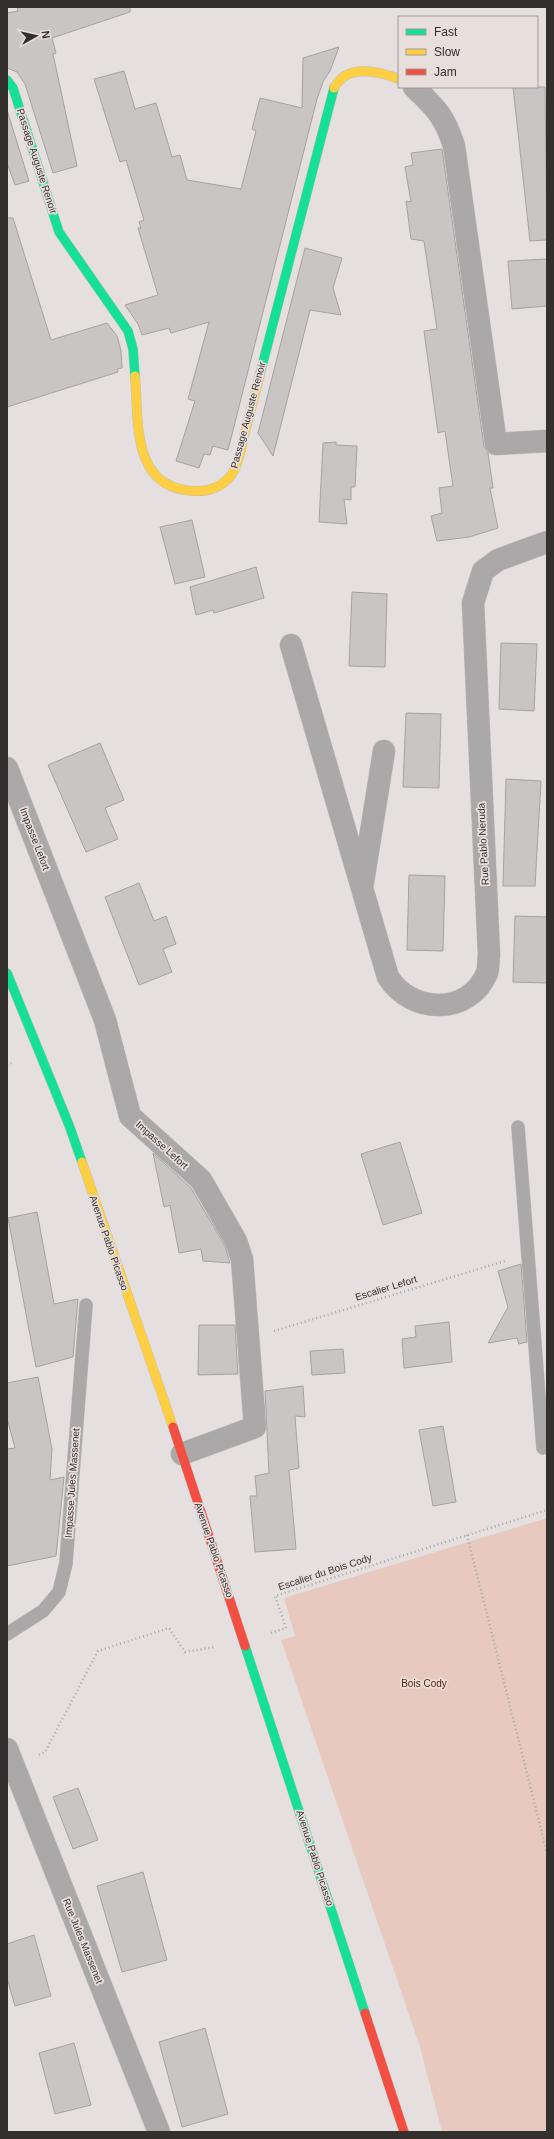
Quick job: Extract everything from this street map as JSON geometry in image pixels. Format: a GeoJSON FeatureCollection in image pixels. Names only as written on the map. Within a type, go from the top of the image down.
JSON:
{"type":"FeatureCollection","features":[{"type":"Feature","properties":{"kind":"street","name":"Passage Auguste Renoir"},"geometry":{"type":"LineString","coordinates":[[7,80],[13,88],[59,232],[128,331],[133,349],[142,452],[147,464],[159,480],[169,486],[195,492],[207,491],[220,484],[231,475],[238,460],[322,130],[336,83],[345,76],[358,71],[373,70],[398,79]]}},
{"type":"Feature","properties":{"kind":"street"},"geometry":{"type":"LineString","coordinates":[[415,88],[433,106],[447,125],[454,146],[496,444],[547,441]]}},
{"type":"Feature","properties":{"kind":"street","name":"Rue Pablo Neruda"},"geometry":{"type":"LineString","coordinates":[[291,644],[388,977],[394,986],[407,997],[421,1002],[449,1004],[463,1000],[481,985],[488,971],[489,954],[473,603],[484,571],[498,560],[547,542]]}},
{"type":"Feature","properties":{"kind":"street","name":"Rue Pablo Neruda"},"geometry":{"type":"LineString","coordinates":[[362,888],[384,751]]}},
{"type":"Feature","properties":{"kind":"street","name":"Impasse Lefort"},"geometry":{"type":"LineString","coordinates":[[7,768],[105,1020],[130,1116],[201,1180],[236,1241],[242,1259],[256,1427],[182,1454]]}},
{"type":"Feature","properties":{"kind":"street","name":"Avenue Pablo Picasso"},"geometry":{"type":"LineString","coordinates":[[7,974],[69,1124],[182,1454],[404,2132]]}},
{"type":"Feature","properties":{"kind":"street","name":"Rue Jules Massenet"},"geometry":{"type":"LineString","coordinates":[[7,1749],[159,2132]]}},
{"type":"Feature","properties":{"kind":"lane"},"geometry":{"type":"LineString","coordinates":[[518,1127],[543,1448]]}},
{"type":"Feature","properties":{"kind":"lane","name":"Impasse Jules Massenet"},"geometry":{"type":"LineString","coordinates":[[7,1634],[43,1611],[59,1592],[66,1563],[86,1305]]}},
{"type":"Feature","properties":{"kind":"path","name":"Escalier Lefort"},"geometry":{"type":"LineString","coordinates":[[249,1338],[528,1254]]}},
{"type":"Feature","properties":{"kind":"path","name":"Escalier du Bois Cody"},"geometry":{"type":"LineString","coordinates":[[15,1770],[45,1752],[98,1651],[169,1628],[185,1652],[244,1641],[286,1628],[275,1596],[547,1510]]}},
{"type":"Feature","properties":{"kind":"path"},"geometry":{"type":"LineString","coordinates":[[467,1535],[547,1853]]}},
{"type":"Feature","properties":{"kind":"green space","name":"Bois Cody"},"geometry":{"type":"Polygon","coordinates":[[[547,1518],[547,2132],[442,2132],[420,2047],[281,1640],[295,1636],[284,1598],[547,1518]]]}},
{"type":"Feature","properties":{"kind":"building"},"geometry":{"type":"Polygon","coordinates":[[[17,7],[130,7],[130,12],[52,38],[56,53],[53,54],[77,166],[53,173],[25,84],[17,72],[7,68],[7,13],[18,11],[17,7]]]}},
{"type":"Feature","properties":{"kind":"building"},"geometry":{"type":"Polygon","coordinates":[[[339,47],[317,99],[228,450],[213,446],[210,455],[204,454],[199,468],[176,461],[195,401],[188,399],[209,322],[171,333],[169,328],[142,335],[138,324],[125,305],[158,295],[138,228],[141,228],[139,222],[144,220],[126,160],[120,162],[94,79],[124,71],[135,109],[156,103],[172,157],[180,155],[187,180],[241,189],[256,131],[252,129],[260,98],[302,108],[303,58],[339,47]]]}},
{"type":"Feature","properties":{"kind":"building"},"geometry":{"type":"Polygon","coordinates":[[[545,87],[547,240],[530,241],[513,88],[545,87]]]}},
{"type":"Feature","properties":{"kind":"building"},"geometry":{"type":"Polygon","coordinates":[[[7,110],[29,181],[15,185],[7,163],[7,110]]]}},
{"type":"Feature","properties":{"kind":"building"},"geometry":{"type":"Polygon","coordinates":[[[442,149],[484,446],[488,453],[493,488],[490,488],[498,528],[469,537],[437,541],[431,516],[442,513],[439,488],[453,486],[445,431],[438,433],[424,331],[437,329],[424,241],[411,239],[406,201],[411,202],[405,167],[413,165],[411,153],[442,149]]]}},
{"type":"Feature","properties":{"kind":"building"},"geometry":{"type":"Polygon","coordinates":[[[7,218],[13,218],[51,340],[107,323],[117,336],[121,351],[122,368],[117,369],[118,372],[7,407],[7,218]]]}},
{"type":"Feature","properties":{"kind":"building"},"geometry":{"type":"Polygon","coordinates":[[[305,248],[342,258],[333,288],[341,315],[310,310],[273,456],[258,433],[305,248]]]}},
{"type":"Feature","properties":{"kind":"building"},"geometry":{"type":"Polygon","coordinates":[[[547,259],[547,306],[512,309],[508,261],[547,259]]]}},
{"type":"Feature","properties":{"kind":"building"},"geometry":{"type":"Polygon","coordinates":[[[336,442],[336,445],[357,446],[355,487],[351,487],[351,500],[344,499],[347,524],[319,522],[323,443],[336,442]]]}},
{"type":"Feature","properties":{"kind":"building"},"geometry":{"type":"Polygon","coordinates":[[[192,520],[205,577],[175,584],[160,527],[192,520]]]}},
{"type":"Feature","properties":{"kind":"building"},"geometry":{"type":"Polygon","coordinates":[[[256,567],[264,598],[214,613],[213,610],[196,615],[190,587],[256,567]]]}},
{"type":"Feature","properties":{"kind":"building"},"geometry":{"type":"Polygon","coordinates":[[[352,592],[387,594],[385,667],[349,666],[352,592]]]}},
{"type":"Feature","properties":{"kind":"building"},"geometry":{"type":"Polygon","coordinates":[[[501,643],[537,644],[534,711],[499,709],[501,643]]]}},
{"type":"Feature","properties":{"kind":"building"},"geometry":{"type":"Polygon","coordinates":[[[406,713],[441,714],[439,788],[403,787],[406,713]]]}},
{"type":"Feature","properties":{"kind":"building"},"geometry":{"type":"Polygon","coordinates":[[[100,743],[124,800],[105,808],[118,839],[86,852],[48,765],[100,743]]]}},
{"type":"Feature","properties":{"kind":"building"},"geometry":{"type":"Polygon","coordinates":[[[506,779],[541,781],[535,886],[503,886],[506,779]]]}},
{"type":"Feature","properties":{"kind":"building"},"geometry":{"type":"Polygon","coordinates":[[[409,875],[445,876],[443,951],[407,950],[409,875]]]}},
{"type":"Feature","properties":{"kind":"building"},"geometry":{"type":"Polygon","coordinates":[[[139,883],[154,921],[166,916],[176,944],[163,949],[172,972],[139,985],[105,897],[139,883]]]}},
{"type":"Feature","properties":{"kind":"building"},"geometry":{"type":"Polygon","coordinates":[[[515,916],[547,917],[547,983],[513,982],[515,916]]]}},
{"type":"Feature","properties":{"kind":"building"},"geometry":{"type":"Polygon","coordinates":[[[400,1142],[422,1213],[383,1225],[361,1154],[400,1142]]]}},
{"type":"Feature","properties":{"kind":"building"},"geometry":{"type":"Polygon","coordinates":[[[153,1153],[191,1188],[225,1246],[230,1263],[203,1261],[201,1249],[179,1253],[170,1205],[164,1207],[153,1153]]]}},
{"type":"Feature","properties":{"kind":"building"},"geometry":{"type":"Polygon","coordinates":[[[37,1212],[54,1304],[78,1299],[73,1357],[36,1367],[8,1218],[37,1212]]]}},
{"type":"Feature","properties":{"kind":"building"},"geometry":{"type":"Polygon","coordinates":[[[521,1264],[527,1342],[519,1344],[517,1338],[488,1343],[508,1307],[498,1271],[521,1264]]]}},
{"type":"Feature","properties":{"kind":"building"},"geometry":{"type":"Polygon","coordinates":[[[449,1322],[452,1362],[404,1368],[402,1339],[416,1337],[415,1326],[449,1322]]]}},
{"type":"Feature","properties":{"kind":"building"},"geometry":{"type":"Polygon","coordinates":[[[199,1325],[235,1325],[238,1374],[198,1375],[199,1325]]]}},
{"type":"Feature","properties":{"kind":"building"},"geometry":{"type":"Polygon","coordinates":[[[343,1349],[345,1373],[312,1375],[310,1351],[343,1349]]]}},
{"type":"Feature","properties":{"kind":"building"},"geometry":{"type":"Polygon","coordinates":[[[38,1377],[52,1449],[50,1480],[64,1477],[56,1556],[7,1566],[7,1449],[15,1448],[7,1418],[7,1383],[38,1377]]]}},
{"type":"Feature","properties":{"kind":"building"},"geometry":{"type":"Polygon","coordinates":[[[303,1386],[305,1417],[295,1416],[299,1468],[289,1470],[296,1549],[255,1552],[250,1496],[257,1496],[255,1476],[269,1473],[265,1391],[303,1386]]]}},
{"type":"Feature","properties":{"kind":"building"},"geometry":{"type":"Polygon","coordinates":[[[443,1426],[456,1502],[433,1506],[419,1430],[443,1426]]]}},
{"type":"Feature","properties":{"kind":"building"},"geometry":{"type":"Polygon","coordinates":[[[78,1788],[98,1840],[73,1849],[53,1797],[78,1788]]]}},
{"type":"Feature","properties":{"kind":"building"},"geometry":{"type":"Polygon","coordinates":[[[143,1872],[167,1960],[122,1972],[97,1886],[143,1872]]]}},
{"type":"Feature","properties":{"kind":"building"},"geometry":{"type":"Polygon","coordinates":[[[34,1935],[51,1996],[15,2006],[7,1978],[7,1944],[34,1935]]]}},
{"type":"Feature","properties":{"kind":"building"},"geometry":{"type":"Polygon","coordinates":[[[205,2028],[228,2114],[182,2127],[159,2042],[205,2028]]]}},
{"type":"Feature","properties":{"kind":"building"},"geometry":{"type":"Polygon","coordinates":[[[74,2043],[91,2105],[55,2114],[39,2053],[74,2043]]]}},
{"type":"Feature","properties":{"kind":"traffic: fast"},"geometry":{"type":"LineString","coordinates":[[7,80],[13,88],[59,232],[128,331],[133,349],[135,376]]}},
{"type":"Feature","properties":{"kind":"traffic: fast"},"geometry":{"type":"LineString","coordinates":[[260,374],[334,88]]}},
{"type":"Feature","properties":{"kind":"traffic: fast"},"geometry":{"type":"LineString","coordinates":[[7,973],[69,1125],[82,1162]]}},
{"type":"Feature","properties":{"kind":"traffic: fast"},"geometry":{"type":"LineString","coordinates":[[245,1646],[365,2013]]}},
{"type":"Feature","properties":{"kind":"traffic: slow"},"geometry":{"type":"LineString","coordinates":[[334,88],[340,80],[355,72],[373,72],[398,79]]}},
{"type":"Feature","properties":{"kind":"traffic: slow"},"geometry":{"type":"LineString","coordinates":[[135,376],[139,433],[142,450],[149,466],[159,479],[174,487],[200,491],[211,489],[220,485],[232,474],[240,456],[260,374]]}},
{"type":"Feature","properties":{"kind":"traffic: slow"},"geometry":{"type":"LineString","coordinates":[[82,1162],[173,1427]]}},
{"type":"Feature","properties":{"kind":"traffic: jam"},"geometry":{"type":"LineString","coordinates":[[173,1427],[245,1646]]}},
{"type":"Feature","properties":{"kind":"traffic: jam"},"geometry":{"type":"LineString","coordinates":[[365,2013],[404,2132]]}}]}
